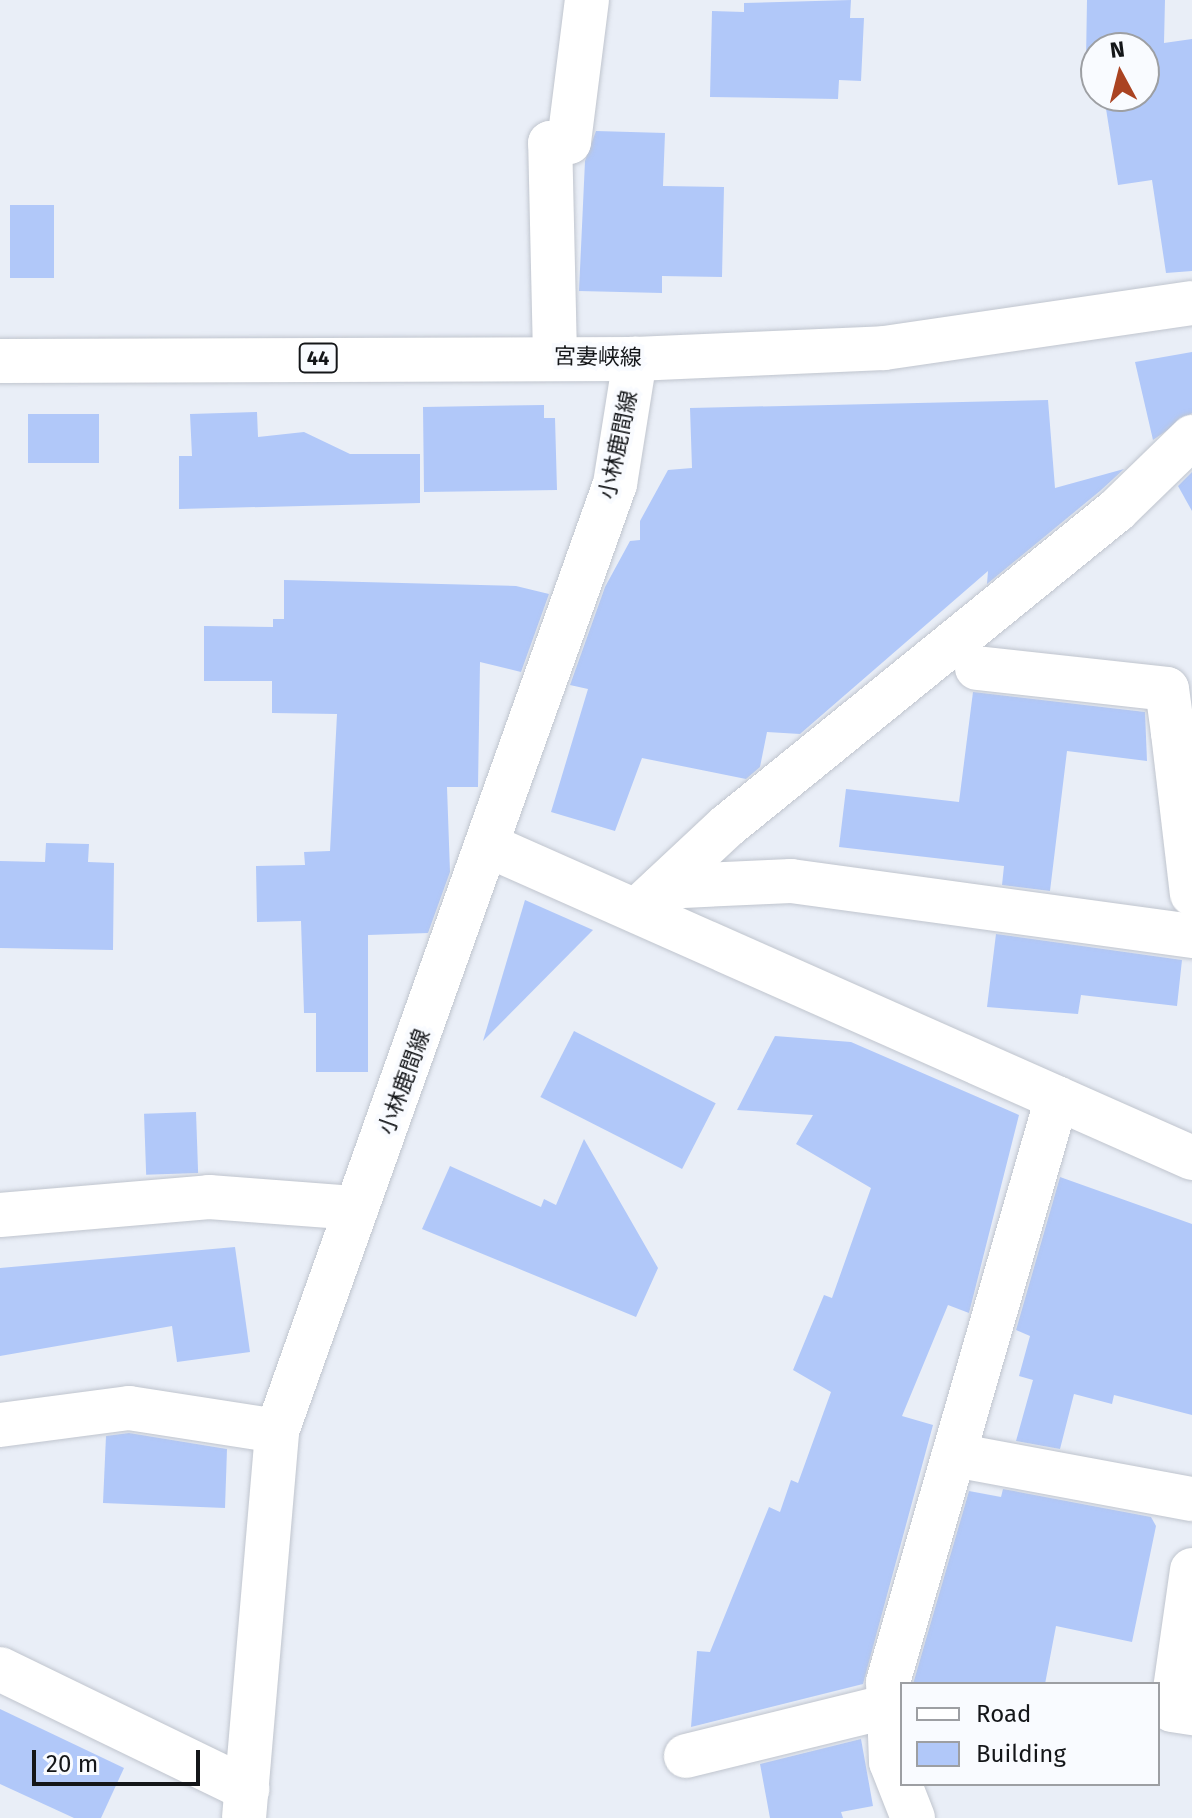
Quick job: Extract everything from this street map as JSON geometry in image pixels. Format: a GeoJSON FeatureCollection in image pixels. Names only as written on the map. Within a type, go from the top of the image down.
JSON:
{"type":"FeatureCollection","features":[{"type":"Feature","properties":{"kind":"street"},"geometry":{"type":"LineString","coordinates":[[555,356],[550,143],[569,142],[587,0]]}},
{"type":"Feature","properties":{"kind":"street","name":"宮妻峡線"},"geometry":{"type":"LineString","coordinates":[[0,361],[555,356],[635,359],[884,348],[1192,303]]}},
{"type":"Feature","properties":{"kind":"street","name":"小林鹿間線"},"geometry":{"type":"LineString","coordinates":[[246,1804],[277,1431],[489,846],[615,484],[635,359]]}},
{"type":"Feature","properties":{"kind":"street"},"geometry":{"type":"LineString","coordinates":[[650,897],[1117,510],[1192,437]]}},
{"type":"Feature","properties":{"kind":"street"},"geometry":{"type":"LineString","coordinates":[[977,668],[1167,689],[1182,732],[1191,878]]}},
{"type":"Feature","properties":{"kind":"street"},"geometry":{"type":"LineString","coordinates":[[489,846],[650,897],[1057,1098],[1192,1158]]}},
{"type":"Feature","properties":{"kind":"street"},"geometry":{"type":"LineString","coordinates":[[650,897],[791,881],[1192,936]]}},
{"type":"Feature","properties":{"kind":"street"},"geometry":{"type":"LineString","coordinates":[[900,1785],[891,1762],[886,1707],[899,1634],[1057,1098]]}},
{"type":"Feature","properties":{"kind":"street"},"geometry":{"type":"LineString","coordinates":[[0,1215],[209,1197],[357,1208]]}},
{"type":"Feature","properties":{"kind":"street"},"geometry":{"type":"LineString","coordinates":[[0,1425],[129,1408],[277,1431]]}},
{"type":"Feature","properties":{"kind":"street"},"geometry":{"type":"LineString","coordinates":[[954,1455],[1192,1499]]}},
{"type":"Feature","properties":{"kind":"street"},"geometry":{"type":"LineString","coordinates":[[1192,1570],[1172,1710],[1192,1713]]}},
{"type":"Feature","properties":{"kind":"street"},"geometry":{"type":"LineString","coordinates":[[0,1669],[246,1804]]}},
{"type":"Feature","properties":{"kind":"street"},"geometry":{"type":"LineString","coordinates":[[686,1756],[886,1707]]}},
{"type":"Feature","properties":{"kind":"street"},"geometry":{"type":"LineString","coordinates":[[900,1786],[913,1818]]}},
{"type":"Feature","properties":{"kind":"building"},"geometry":{"type":"Polygon","coordinates":[[[851,0],[850,18],[864,18],[861,81],[839,80],[838,99],[710,97],[712,11],[744,12],[744,3],[851,0]]]}},
{"type":"Feature","properties":{"kind":"building"},"geometry":{"type":"Polygon","coordinates":[[[1087,0],[1165,0],[1164,43],[1192,39],[1192,271],[1166,273],[1152,180],[1118,185],[1107,112],[1160,112],[1160,32],[1086,32],[1087,0]]]}},
{"type":"Feature","properties":{"kind":"building"},"geometry":{"type":"Polygon","coordinates":[[[596,131],[665,133],[663,186],[724,187],[722,277],[662,276],[662,293],[579,291],[585,161],[596,131]]]}},
{"type":"Feature","properties":{"kind":"building"},"geometry":{"type":"Polygon","coordinates":[[[10,205],[54,205],[54,278],[10,278],[10,205]]]}},
{"type":"Feature","properties":{"kind":"building"},"geometry":{"type":"Polygon","coordinates":[[[1192,352],[1192,413],[1153,440],[1135,362],[1192,352]]]}},
{"type":"Feature","properties":{"kind":"building"},"geometry":{"type":"Polygon","coordinates":[[[1048,400],[1055,488],[1124,469],[1100,491],[987,584],[988,571],[800,734],[767,732],[760,767],[746,779],[642,758],[615,831],[551,812],[588,689],[570,685],[605,587],[630,541],[640,540],[640,521],[668,470],[692,468],[690,408],[1048,400]]]}},
{"type":"Feature","properties":{"kind":"building"},"geometry":{"type":"Polygon","coordinates":[[[544,405],[544,418],[555,418],[557,490],[424,492],[423,407],[544,405]]]}},
{"type":"Feature","properties":{"kind":"building"},"geometry":{"type":"Polygon","coordinates":[[[257,412],[258,437],[304,432],[350,454],[420,454],[420,503],[179,509],[179,456],[192,456],[190,414],[257,412]]]}},
{"type":"Feature","properties":{"kind":"building"},"geometry":{"type":"Polygon","coordinates":[[[28,414],[99,414],[99,463],[28,463],[28,414]]]}},
{"type":"Feature","properties":{"kind":"building"},"geometry":{"type":"Polygon","coordinates":[[[1192,472],[1192,511],[1178,486],[1192,472]]]}},
{"type":"Feature","properties":{"kind":"building"},"geometry":{"type":"Polygon","coordinates":[[[284,580],[516,586],[549,594],[521,672],[480,662],[478,787],[447,787],[450,872],[428,933],[368,935],[368,1072],[316,1072],[316,1013],[304,1013],[301,921],[257,922],[256,866],[305,865],[304,852],[330,851],[337,714],[272,713],[272,681],[204,681],[204,626],[273,627],[273,619],[284,619],[284,580]]]}},
{"type":"Feature","properties":{"kind":"building"},"geometry":{"type":"Polygon","coordinates":[[[973,692],[1145,712],[1147,761],[1067,751],[1050,891],[1002,885],[1004,866],[839,847],[846,789],[959,802],[973,692]]]}},
{"type":"Feature","properties":{"kind":"building"},"geometry":{"type":"Polygon","coordinates":[[[46,843],[89,844],[88,862],[114,863],[113,950],[0,948],[0,861],[45,862],[46,843]]]}},
{"type":"Feature","properties":{"kind":"building"},"geometry":{"type":"Polygon","coordinates":[[[525,900],[593,930],[483,1041],[525,900]]]}},
{"type":"Feature","properties":{"kind":"building"},"geometry":{"type":"Polygon","coordinates":[[[996,934],[1182,960],[1177,1006],[1081,995],[1078,1014],[987,1007],[996,934]]]}},
{"type":"Feature","properties":{"kind":"building"},"geometry":{"type":"Polygon","coordinates":[[[574,1031],[716,1103],[682,1169],[540,1097],[574,1031]]]}},
{"type":"Feature","properties":{"kind":"building"},"geometry":{"type":"Polygon","coordinates":[[[775,1036],[851,1042],[1019,1115],[969,1313],[948,1305],[902,1416],[933,1425],[863,1684],[691,1727],[697,1651],[710,1652],[769,1507],[780,1512],[791,1480],[798,1483],[831,1392],[793,1370],[824,1295],[832,1298],[871,1188],[796,1144],[813,1115],[737,1110],[775,1036]]]}},
{"type":"Feature","properties":{"kind":"building"},"geometry":{"type":"Polygon","coordinates":[[[196,1112],[198,1173],[146,1175],[144,1114],[196,1112]]]}},
{"type":"Feature","properties":{"kind":"building"},"geometry":{"type":"Polygon","coordinates":[[[584,1139],[658,1268],[636,1317],[422,1229],[450,1166],[541,1207],[544,1199],[556,1205],[584,1139]]]}},
{"type":"Feature","properties":{"kind":"building"},"geometry":{"type":"Polygon","coordinates":[[[1060,1177],[1192,1224],[1192,1415],[1114,1395],[1112,1404],[1074,1394],[1060,1449],[1016,1441],[1033,1380],[1019,1376],[1030,1336],[1016,1330],[1060,1177]]]}},
{"type":"Feature","properties":{"kind":"building"},"geometry":{"type":"Polygon","coordinates":[[[235,1247],[250,1352],[177,1362],[172,1326],[0,1356],[0,1268],[235,1247]]]}},
{"type":"Feature","properties":{"kind":"building"},"geometry":{"type":"Polygon","coordinates":[[[129,1433],[227,1449],[225,1508],[103,1503],[106,1436],[129,1433]]]}},
{"type":"Feature","properties":{"kind":"building"},"geometry":{"type":"Polygon","coordinates":[[[1003,1489],[1151,1517],[1156,1526],[1132,1642],[1056,1626],[1045,1682],[914,1682],[969,1491],[1001,1497],[1003,1489]]]}},
{"type":"Feature","properties":{"kind":"building"},"geometry":{"type":"Polygon","coordinates":[[[0,1709],[124,1768],[101,1818],[74,1818],[0,1784],[0,1709]]]}},
{"type":"Feature","properties":{"kind":"building"},"geometry":{"type":"Polygon","coordinates":[[[861,1739],[873,1806],[841,1812],[843,1818],[770,1818],[760,1764],[861,1739]]]}}]}
